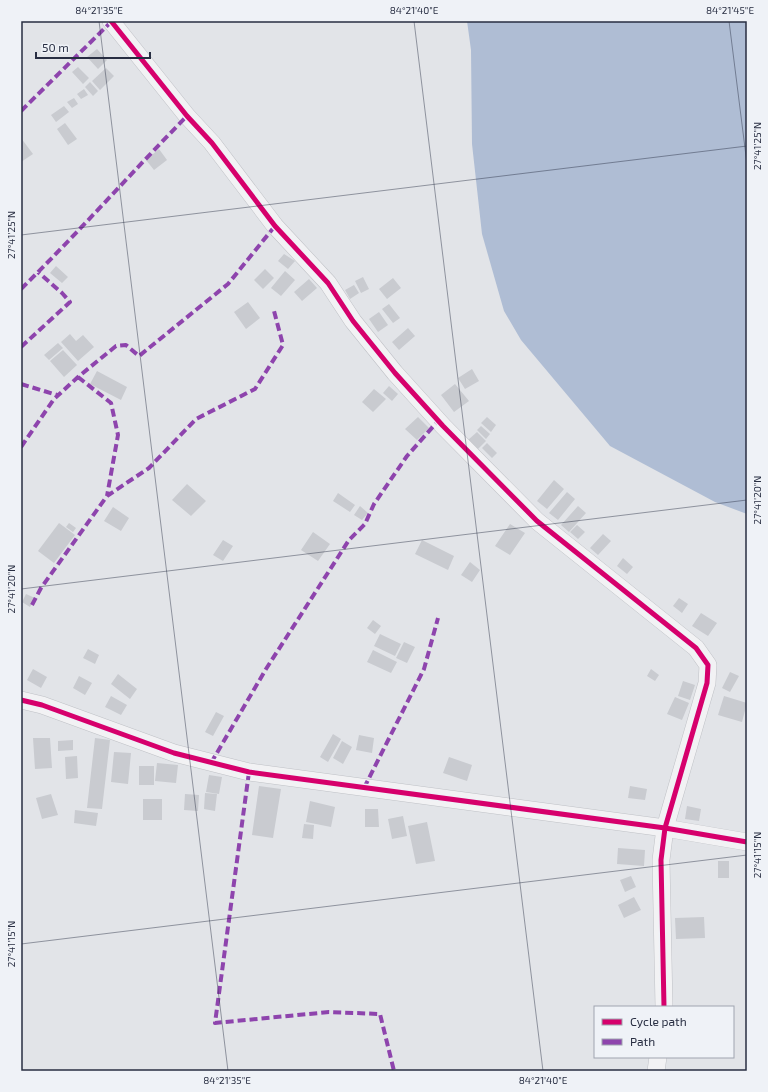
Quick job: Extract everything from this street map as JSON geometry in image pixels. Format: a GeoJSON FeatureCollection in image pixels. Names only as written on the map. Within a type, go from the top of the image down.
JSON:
{"type":"FeatureCollection","features":[{"type":"Feature","properties":{"kind":"street"},"geometry":{"type":"LineString","coordinates":[[112,21],[187,116],[212,143],[275,226],[328,283],[353,321],[395,373],[443,426],[537,521],[696,648],[708,665],[707,684],[665,828],[661,860],[664,1006]]}},
{"type":"Feature","properties":{"kind":"street"},"geometry":{"type":"LineString","coordinates":[[21,700],[42,705],[174,753],[249,772],[665,828],[747,842]]}},
{"type":"Feature","properties":{"kind":"street"},"geometry":{"type":"LineString","coordinates":[[656,1071],[658,1058]]}},
{"type":"Feature","properties":{"kind":"water"},"geometry":{"type":"Polygon","coordinates":[[[467,21],[747,21],[747,514],[715,502],[610,446],[521,340],[504,311],[482,234],[472,144],[471,50],[467,21]]]}},
{"type":"Feature","properties":{"kind":"building"},"geometry":{"type":"Polygon","coordinates":[[[97,49],[107,60],[98,69],[87,57],[97,49]]]}},
{"type":"Feature","properties":{"kind":"building"},"geometry":{"type":"Polygon","coordinates":[[[78,67],[89,78],[83,84],[72,72],[78,67]]]}},
{"type":"Feature","properties":{"kind":"building"},"geometry":{"type":"Polygon","coordinates":[[[106,68],[114,76],[100,90],[92,81],[106,68]]]}},
{"type":"Feature","properties":{"kind":"building"},"geometry":{"type":"Polygon","coordinates":[[[90,82],[98,91],[93,96],[85,87],[90,82]]]}},
{"type":"Feature","properties":{"kind":"building"},"geometry":{"type":"Polygon","coordinates":[[[84,89],[88,95],[81,99],[77,94],[84,89]]]}},
{"type":"Feature","properties":{"kind":"building"},"geometry":{"type":"Polygon","coordinates":[[[74,98],[78,104],[72,108],[67,102],[74,98]]]}},
{"type":"Feature","properties":{"kind":"building"},"geometry":{"type":"Polygon","coordinates":[[[64,106],[69,112],[56,122],[51,115],[64,106]]]}},
{"type":"Feature","properties":{"kind":"building"},"geometry":{"type":"Polygon","coordinates":[[[65,123],[77,139],[68,145],[57,129],[65,123]]]}},
{"type":"Feature","properties":{"kind":"building"},"geometry":{"type":"Polygon","coordinates":[[[21,138],[33,154],[21,162],[21,138]]]}},
{"type":"Feature","properties":{"kind":"building"},"geometry":{"type":"Polygon","coordinates":[[[159,149],[167,160],[154,170],[146,160],[159,149]]]}},
{"type":"Feature","properties":{"kind":"building"},"geometry":{"type":"Polygon","coordinates":[[[284,254],[295,261],[288,269],[278,261],[284,254]]]}},
{"type":"Feature","properties":{"kind":"building"},"geometry":{"type":"Polygon","coordinates":[[[56,266],[68,277],[62,283],[50,273],[56,266]]]}},
{"type":"Feature","properties":{"kind":"building"},"geometry":{"type":"Polygon","coordinates":[[[265,269],[274,278],[263,289],[254,280],[265,269]]]}},
{"type":"Feature","properties":{"kind":"building"},"geometry":{"type":"Polygon","coordinates":[[[285,271],[295,280],[281,296],[271,288],[285,271]]]}},
{"type":"Feature","properties":{"kind":"building"},"geometry":{"type":"Polygon","coordinates":[[[363,277],[369,289],[361,293],[355,281],[363,277]]]}},
{"type":"Feature","properties":{"kind":"building"},"geometry":{"type":"Polygon","coordinates":[[[393,278],[401,288],[387,299],[379,289],[393,278]]]}},
{"type":"Feature","properties":{"kind":"building"},"geometry":{"type":"Polygon","coordinates":[[[309,279],[317,288],[302,301],[294,292],[309,279]]]}},
{"type":"Feature","properties":{"kind":"building"},"geometry":{"type":"Polygon","coordinates":[[[354,285],[359,293],[350,299],[345,290],[354,285]]]}},
{"type":"Feature","properties":{"kind":"building"},"geometry":{"type":"Polygon","coordinates":[[[248,302],[260,318],[246,329],[234,312],[248,302]]]}},
{"type":"Feature","properties":{"kind":"building"},"geometry":{"type":"Polygon","coordinates":[[[389,304],[400,318],[393,323],[382,309],[389,304]]]}},
{"type":"Feature","properties":{"kind":"building"},"geometry":{"type":"Polygon","coordinates":[[[379,312],[388,325],[378,332],[369,319],[379,312]]]}},
{"type":"Feature","properties":{"kind":"building"},"geometry":{"type":"Polygon","coordinates":[[[408,328],[415,336],[399,350],[392,342],[408,328]]]}},
{"type":"Feature","properties":{"kind":"building"},"geometry":{"type":"Polygon","coordinates":[[[70,334],[76,341],[83,335],[94,347],[78,361],[61,342],[70,334]]]}},
{"type":"Feature","properties":{"kind":"building"},"geometry":{"type":"Polygon","coordinates":[[[58,343],[63,348],[49,360],[44,355],[58,343]]]}},
{"type":"Feature","properties":{"kind":"building"},"geometry":{"type":"Polygon","coordinates":[[[63,350],[77,365],[64,377],[50,361],[63,350]]]}},
{"type":"Feature","properties":{"kind":"building"},"geometry":{"type":"Polygon","coordinates":[[[472,369],[479,381],[465,389],[458,378],[472,369]]]}},
{"type":"Feature","properties":{"kind":"building"},"geometry":{"type":"Polygon","coordinates":[[[97,371],[127,387],[121,400],[90,384],[97,371]]]}},
{"type":"Feature","properties":{"kind":"building"},"geometry":{"type":"Polygon","coordinates":[[[455,384],[469,401],[454,412],[441,395],[455,384]]]}},
{"type":"Feature","properties":{"kind":"building"},"geometry":{"type":"Polygon","coordinates":[[[389,386],[398,394],[392,401],[383,393],[389,386]]]}},
{"type":"Feature","properties":{"kind":"building"},"geometry":{"type":"Polygon","coordinates":[[[374,389],[386,399],[373,412],[362,402],[374,389]]]}},
{"type":"Feature","properties":{"kind":"building"},"geometry":{"type":"Polygon","coordinates":[[[418,417],[429,428],[417,440],[405,429],[418,417]]]}},
{"type":"Feature","properties":{"kind":"building"},"geometry":{"type":"Polygon","coordinates":[[[487,417],[496,425],[491,432],[481,423],[487,417]]]}},
{"type":"Feature","properties":{"kind":"building"},"geometry":{"type":"Polygon","coordinates":[[[481,426],[490,434],[486,439],[477,430],[481,426]]]}},
{"type":"Feature","properties":{"kind":"building"},"geometry":{"type":"Polygon","coordinates":[[[477,432],[486,441],[478,449],[468,440],[477,432]]]}},
{"type":"Feature","properties":{"kind":"building"},"geometry":{"type":"Polygon","coordinates":[[[487,443],[497,453],[492,458],[482,448],[487,443]]]}},
{"type":"Feature","properties":{"kind":"building"},"geometry":{"type":"Polygon","coordinates":[[[554,480],[564,489],[547,509],[537,501],[554,480]]]}},
{"type":"Feature","properties":{"kind":"building"},"geometry":{"type":"Polygon","coordinates":[[[187,484],[206,501],[191,516],[172,500],[187,484]]]}},
{"type":"Feature","properties":{"kind":"building"},"geometry":{"type":"Polygon","coordinates":[[[567,492],[575,499],[558,520],[549,513],[567,492]]]}},
{"type":"Feature","properties":{"kind":"building"},"geometry":{"type":"Polygon","coordinates":[[[338,493],[355,505],[350,512],[333,501],[338,493]]]}},
{"type":"Feature","properties":{"kind":"building"},"geometry":{"type":"Polygon","coordinates":[[[360,506],[368,513],[362,520],[354,515],[360,506]]]}},
{"type":"Feature","properties":{"kind":"building"},"geometry":{"type":"Polygon","coordinates":[[[578,506],[586,513],[569,532],[561,525],[578,506]]]}},
{"type":"Feature","properties":{"kind":"building"},"geometry":{"type":"Polygon","coordinates":[[[113,507],[129,518],[121,531],[104,521],[113,507]]]}},
{"type":"Feature","properties":{"kind":"building"},"geometry":{"type":"Polygon","coordinates":[[[59,523],[75,535],[54,563],[38,551],[59,523]]]}},
{"type":"Feature","properties":{"kind":"building"},"geometry":{"type":"Polygon","coordinates":[[[69,523],[76,528],[73,532],[66,527],[69,523]]]}},
{"type":"Feature","properties":{"kind":"building"},"geometry":{"type":"Polygon","coordinates":[[[510,524],[525,533],[510,555],[495,546],[510,524]]]}},
{"type":"Feature","properties":{"kind":"building"},"geometry":{"type":"Polygon","coordinates":[[[577,525],[585,532],[578,539],[570,532],[577,525]]]}},
{"type":"Feature","properties":{"kind":"building"},"geometry":{"type":"Polygon","coordinates":[[[313,532],[330,544],[318,561],[301,550],[313,532]]]}},
{"type":"Feature","properties":{"kind":"building"},"geometry":{"type":"Polygon","coordinates":[[[603,534],[611,541],[598,555],[590,548],[603,534]]]}},
{"type":"Feature","properties":{"kind":"building"},"geometry":{"type":"Polygon","coordinates":[[[223,540],[233,546],[223,561],[213,555],[223,540]]]}},
{"type":"Feature","properties":{"kind":"building"},"geometry":{"type":"Polygon","coordinates":[[[422,540],[454,556],[448,570],[415,554],[422,540]]]}},
{"type":"Feature","properties":{"kind":"building"},"geometry":{"type":"Polygon","coordinates":[[[623,558],[633,567],[627,574],[617,566],[623,558]]]}},
{"type":"Feature","properties":{"kind":"building"},"geometry":{"type":"Polygon","coordinates":[[[470,562],[480,570],[472,582],[461,575],[470,562]]]}},
{"type":"Feature","properties":{"kind":"building"},"geometry":{"type":"Polygon","coordinates":[[[26,594],[35,598],[30,607],[22,602],[26,594]]]}},
{"type":"Feature","properties":{"kind":"building"},"geometry":{"type":"Polygon","coordinates":[[[679,598],[688,604],[682,613],[673,606],[679,598]]]}},
{"type":"Feature","properties":{"kind":"building"},"geometry":{"type":"Polygon","coordinates":[[[701,613],[717,623],[708,636],[692,626],[701,613]]]}},
{"type":"Feature","properties":{"kind":"building"},"geometry":{"type":"Polygon","coordinates":[[[373,620],[381,626],[375,634],[367,628],[373,620]]]}},
{"type":"Feature","properties":{"kind":"building"},"geometry":{"type":"Polygon","coordinates":[[[380,634],[401,644],[395,656],[374,646],[380,634]]]}},
{"type":"Feature","properties":{"kind":"building"},"geometry":{"type":"Polygon","coordinates":[[[404,642],[415,647],[407,663],[396,658],[404,642]]]}},
{"type":"Feature","properties":{"kind":"building"},"geometry":{"type":"Polygon","coordinates":[[[88,649],[99,655],[95,664],[83,658],[88,649]]]}},
{"type":"Feature","properties":{"kind":"building"},"geometry":{"type":"Polygon","coordinates":[[[373,650],[397,662],[391,673],[367,662],[373,650]]]}},
{"type":"Feature","properties":{"kind":"building"},"geometry":{"type":"Polygon","coordinates":[[[33,669],[47,677],[41,688],[27,680],[33,669]]]}},
{"type":"Feature","properties":{"kind":"building"},"geometry":{"type":"Polygon","coordinates":[[[651,669],[659,675],[655,681],[647,676],[651,669]]]}},
{"type":"Feature","properties":{"kind":"building"},"geometry":{"type":"Polygon","coordinates":[[[730,672],[739,676],[730,692],[722,688],[730,672]]]}},
{"type":"Feature","properties":{"kind":"building"},"geometry":{"type":"Polygon","coordinates":[[[118,674],[137,689],[130,699],[111,684],[118,674]]]}},
{"type":"Feature","properties":{"kind":"building"},"geometry":{"type":"Polygon","coordinates":[[[79,676],[92,683],[85,695],[73,688],[79,676]]]}},
{"type":"Feature","properties":{"kind":"building"},"geometry":{"type":"Polygon","coordinates":[[[683,681],[695,685],[690,700],[678,696],[683,681]]]}},
{"type":"Feature","properties":{"kind":"building"},"geometry":{"type":"Polygon","coordinates":[[[111,696],[127,705],[121,715],[105,707],[111,696]]]}},
{"type":"Feature","properties":{"kind":"building"},"geometry":{"type":"Polygon","coordinates":[[[724,696],[747,703],[742,722],[718,715],[724,696]]]}},
{"type":"Feature","properties":{"kind":"building"},"geometry":{"type":"Polygon","coordinates":[[[675,697],[689,703],[682,720],[667,714],[675,697]]]}},
{"type":"Feature","properties":{"kind":"building"},"geometry":{"type":"Polygon","coordinates":[[[216,712],[224,716],[213,736],[205,732],[216,712]]]}},
{"type":"Feature","properties":{"kind":"building"},"geometry":{"type":"Polygon","coordinates":[[[333,734],[341,739],[328,762],[320,757],[333,734]]]}},
{"type":"Feature","properties":{"kind":"building"},"geometry":{"type":"Polygon","coordinates":[[[359,735],[374,738],[372,753],[356,750],[359,735]]]}},
{"type":"Feature","properties":{"kind":"building"},"geometry":{"type":"Polygon","coordinates":[[[33,738],[50,738],[52,768],[35,769],[33,738]]]}},
{"type":"Feature","properties":{"kind":"building"},"geometry":{"type":"Polygon","coordinates":[[[95,738],[110,740],[102,809],[87,808],[95,738]]]}},
{"type":"Feature","properties":{"kind":"building"},"geometry":{"type":"Polygon","coordinates":[[[73,740],[73,750],[58,751],[58,741],[73,740]]]}},
{"type":"Feature","properties":{"kind":"building"},"geometry":{"type":"Polygon","coordinates":[[[342,741],[352,747],[343,764],[333,758],[342,741]]]}},
{"type":"Feature","properties":{"kind":"building"},"geometry":{"type":"Polygon","coordinates":[[[114,752],[131,753],[128,784],[111,782],[114,752]]]}},
{"type":"Feature","properties":{"kind":"building"},"geometry":{"type":"Polygon","coordinates":[[[77,756],[78,778],[66,779],[65,757],[77,756]]]}},
{"type":"Feature","properties":{"kind":"building"},"geometry":{"type":"Polygon","coordinates":[[[449,757],[472,765],[467,781],[443,773],[449,757]]]}},
{"type":"Feature","properties":{"kind":"building"},"geometry":{"type":"Polygon","coordinates":[[[157,763],[178,765],[176,783],[155,781],[157,763]]]}},
{"type":"Feature","properties":{"kind":"building"},"geometry":{"type":"Polygon","coordinates":[[[139,766],[154,766],[154,785],[139,785],[139,766]]]}},
{"type":"Feature","properties":{"kind":"building"},"geometry":{"type":"Polygon","coordinates":[[[209,775],[222,777],[219,794],[206,792],[209,775]]]}},
{"type":"Feature","properties":{"kind":"building"},"geometry":{"type":"Polygon","coordinates":[[[259,786],[281,789],[273,838],[252,835],[259,786]]]}},
{"type":"Feature","properties":{"kind":"building"},"geometry":{"type":"Polygon","coordinates":[[[630,786],[647,789],[645,800],[628,798],[630,786]]]}},
{"type":"Feature","properties":{"kind":"building"},"geometry":{"type":"Polygon","coordinates":[[[205,793],[217,794],[215,811],[204,809],[205,793]]]}},
{"type":"Feature","properties":{"kind":"building"},"geometry":{"type":"Polygon","coordinates":[[[51,794],[58,815],[42,819],[36,798],[51,794]]]}},
{"type":"Feature","properties":{"kind":"building"},"geometry":{"type":"Polygon","coordinates":[[[185,794],[199,795],[198,811],[184,810],[185,794]]]}},
{"type":"Feature","properties":{"kind":"building"},"geometry":{"type":"Polygon","coordinates":[[[143,799],[162,799],[162,820],[143,820],[143,799]]]}},
{"type":"Feature","properties":{"kind":"building"},"geometry":{"type":"Polygon","coordinates":[[[310,801],[335,807],[331,827],[306,822],[310,801]]]}},
{"type":"Feature","properties":{"kind":"building"},"geometry":{"type":"Polygon","coordinates":[[[687,806],[701,809],[699,821],[685,819],[687,806]]]}},
{"type":"Feature","properties":{"kind":"building"},"geometry":{"type":"Polygon","coordinates":[[[365,809],[378,809],[379,827],[365,827],[365,809]]]}},
{"type":"Feature","properties":{"kind":"building"},"geometry":{"type":"Polygon","coordinates":[[[75,810],[98,813],[96,826],[74,823],[75,810]]]}},
{"type":"Feature","properties":{"kind":"building"},"geometry":{"type":"Polygon","coordinates":[[[403,816],[407,836],[392,839],[388,819],[403,816]]]}},
{"type":"Feature","properties":{"kind":"building"},"geometry":{"type":"Polygon","coordinates":[[[427,822],[435,861],[416,864],[408,826],[427,822]]]}},
{"type":"Feature","properties":{"kind":"building"},"geometry":{"type":"Polygon","coordinates":[[[304,824],[314,825],[313,839],[302,838],[304,824]]]}},
{"type":"Feature","properties":{"kind":"building"},"geometry":{"type":"Polygon","coordinates":[[[618,848],[645,850],[644,866],[617,864],[618,848]]]}},
{"type":"Feature","properties":{"kind":"building"},"geometry":{"type":"Polygon","coordinates":[[[718,861],[729,861],[729,878],[718,878],[718,861]]]}},
{"type":"Feature","properties":{"kind":"building"},"geometry":{"type":"Polygon","coordinates":[[[631,876],[636,887],[625,892],[620,880],[631,876]]]}},
{"type":"Feature","properties":{"kind":"building"},"geometry":{"type":"Polygon","coordinates":[[[634,897],[641,910],[624,918],[618,905],[634,897]]]}},
{"type":"Feature","properties":{"kind":"building"},"geometry":{"type":"Polygon","coordinates":[[[704,917],[705,938],[676,939],[675,918],[704,917]]]}},
{"type":"Feature","properties":{"kind":"marked path"},"geometry":{"type":"LineString","coordinates":[[21,111],[112,21]]}},
{"type":"Feature","properties":{"kind":"marked path"},"geometry":{"type":"LineString","coordinates":[[21,289],[187,116]]}},
{"type":"Feature","properties":{"kind":"marked path"},"geometry":{"type":"LineString","coordinates":[[21,447],[54,399],[78,377],[116,346],[126,345],[139,356],[228,284],[275,226]]}},
{"type":"Feature","properties":{"kind":"marked path"},"geometry":{"type":"LineString","coordinates":[[21,347],[70,302],[38,272]]}},
{"type":"Feature","properties":{"kind":"marked path"},"geometry":{"type":"LineString","coordinates":[[32,605],[41,588],[107,496],[149,468],[196,419],[255,389],[283,345],[274,311]]}},
{"type":"Feature","properties":{"kind":"marked path"},"geometry":{"type":"LineString","coordinates":[[78,377],[111,403],[118,435],[107,496]]}},
{"type":"Feature","properties":{"kind":"marked path"},"geometry":{"type":"LineString","coordinates":[[21,384],[57,395]]}},
{"type":"Feature","properties":{"kind":"marked path"},"geometry":{"type":"LineString","coordinates":[[211,763],[266,669],[349,540],[365,524],[374,504],[407,456],[438,421]]}},
{"type":"Feature","properties":{"kind":"marked path"},"geometry":{"type":"LineString","coordinates":[[364,788],[424,669],[438,618]]}},
{"type":"Feature","properties":{"kind":"marked path"},"geometry":{"type":"LineString","coordinates":[[249,772],[215,1023],[329,1012],[380,1014],[394,1071]]}},
{"type":"Feature","properties":{"kind":"cycle path"},"geometry":{"type":"LineString","coordinates":[[111,21],[187,116],[212,143],[275,226],[328,283],[353,321],[395,373],[443,426],[537,521],[696,648],[708,665],[707,683],[665,828],[661,860],[664,1006]]}},
{"type":"Feature","properties":{"kind":"cycle path"},"geometry":{"type":"LineString","coordinates":[[21,700],[42,705],[174,753],[249,772],[665,828],[747,842]]}}]}
